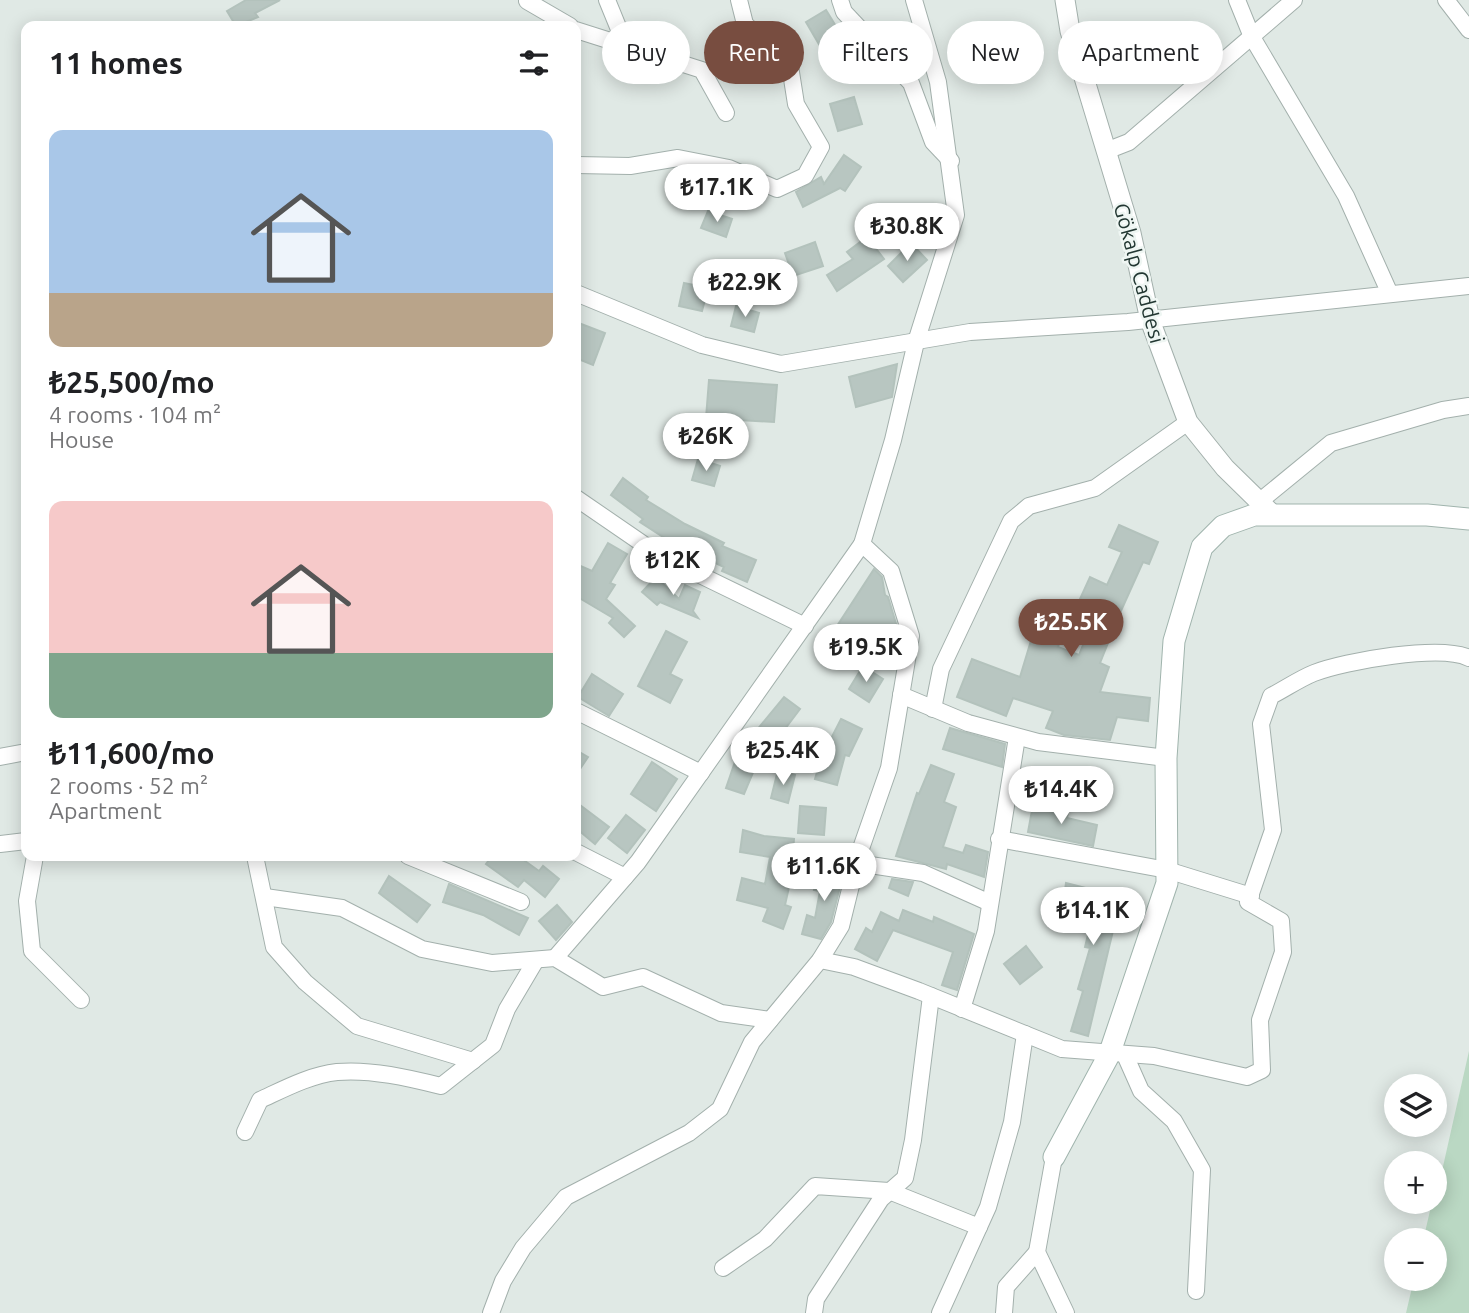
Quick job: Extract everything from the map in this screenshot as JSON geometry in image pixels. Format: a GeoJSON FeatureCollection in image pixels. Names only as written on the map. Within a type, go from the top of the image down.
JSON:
{"type":"FeatureCollection","features":[{"type":"Feature","properties":{"kind":"main road"},"geometry":{"type":"LineString","coordinates":[[1054,1157],[1117,1055],[1167,883],[1166,758],[1174,641],[1202,547],[1223,526],[1266,509],[1469,519]]}},
{"type":"Feature","properties":{"kind":"street"},"geometry":{"type":"LineString","coordinates":[[607,0],[616,21]]}},
{"type":"Feature","properties":{"kind":"street"},"geometry":{"type":"LineString","coordinates":[[581,165],[630,166],[678,158],[729,168],[777,190],[805,176],[821,147],[796,104],[790,66],[745,24],[739,0]]}},
{"type":"Feature","properties":{"kind":"street"},"geometry":{"type":"LineString","coordinates":[[840,0],[844,12],[911,83],[933,142],[951,161]]}},
{"type":"Feature","properties":{"kind":"street"},"geometry":{"type":"LineString","coordinates":[[555,958],[625,877],[862,544],[893,440],[916,342],[956,215],[951,161],[938,82],[914,0]]}},
{"type":"Feature","properties":{"kind":"street","name":"Gökalp Caddesi"},"geometry":{"type":"LineString","coordinates":[[1065,0],[1070,31],[1131,233],[1150,320],[1188,422],[1225,468],[1266,509]]}},
{"type":"Feature","properties":{"kind":"street"},"geometry":{"type":"LineString","coordinates":[[1237,0],[1252,37],[1346,196],[1390,294]]}},
{"type":"Feature","properties":{"kind":"street"},"geometry":{"type":"LineString","coordinates":[[1105,151],[1129,142],[1294,0]]}},
{"type":"Feature","properties":{"kind":"street"},"geometry":{"type":"LineString","coordinates":[[1446,0],[1469,30]]}},
{"type":"Feature","properties":{"kind":"street"},"geometry":{"type":"LineString","coordinates":[[527,1],[561,21]]}},
{"type":"Feature","properties":{"kind":"street"},"geometry":{"type":"LineString","coordinates":[[581,31],[602,37]]}},
{"type":"Feature","properties":{"kind":"street"},"geometry":{"type":"LineString","coordinates":[[690,66],[702,70],[726,113]]}},
{"type":"Feature","properties":{"kind":"street"},"geometry":{"type":"LineString","coordinates":[[581,295],[702,345],[780,364],[970,332],[1150,320],[1469,286]]}},
{"type":"Feature","properties":{"kind":"street"},"geometry":{"type":"LineString","coordinates":[[1266,509],[1331,443],[1443,410],[1469,406]]}},
{"type":"Feature","properties":{"kind":"street"},"geometry":{"type":"LineString","coordinates":[[933,709],[941,669],[1011,521],[1029,506],[1095,488],[1188,422]]}},
{"type":"Feature","properties":{"kind":"street"},"geometry":{"type":"LineString","coordinates":[[581,501],[659,555],[805,626]]}},
{"type":"Feature","properties":{"kind":"street"},"geometry":{"type":"LineString","coordinates":[[491,1313],[503,1281],[523,1248],[566,1198],[689,1133],[720,1109],[752,1042],[820,960],[841,926],[857,863],[888,768],[911,636],[891,571],[862,544]]}},
{"type":"Feature","properties":{"kind":"street"},"geometry":{"type":"LineString","coordinates":[[820,960],[854,967],[1062,1049],[1154,1056],[1247,1077],[1262,1070],[1259,1020],[1283,952],[1281,921],[1248,902],[1273,830],[1261,724],[1271,696],[1315,673],[1394,655],[1457,652],[1469,658]]}},
{"type":"Feature","properties":{"kind":"street"},"geometry":{"type":"LineString","coordinates":[[901,695],[968,723],[1038,742],[1166,758]]}},
{"type":"Feature","properties":{"kind":"street"},"geometry":{"type":"LineString","coordinates":[[581,713],[701,773]]}},
{"type":"Feature","properties":{"kind":"street"},"geometry":{"type":"LineString","coordinates":[[962,1009],[986,931],[1017,737]]}},
{"type":"Feature","properties":{"kind":"street"},"geometry":{"type":"LineString","coordinates":[[0,757],[21,753]]}},
{"type":"Feature","properties":{"kind":"street"},"geometry":{"type":"LineString","coordinates":[[999,839],[1167,870],[1251,896]]}},
{"type":"Feature","properties":{"kind":"street"},"geometry":{"type":"LineString","coordinates":[[0,844],[21,842]]}},
{"type":"Feature","properties":{"kind":"street"},"geometry":{"type":"LineString","coordinates":[[581,855],[625,877]]}},
{"type":"Feature","properties":{"kind":"street"},"geometry":{"type":"LineString","coordinates":[[34,861],[27,901],[32,951],[81,1000]]}},
{"type":"Feature","properties":{"kind":"street"},"geometry":{"type":"LineString","coordinates":[[256,861],[274,947],[305,982],[357,1026],[473,1061]]}},
{"type":"Feature","properties":{"kind":"street"},"geometry":{"type":"LineString","coordinates":[[420,861],[522,902]]}},
{"type":"Feature","properties":{"kind":"street"},"geometry":{"type":"LineString","coordinates":[[857,863],[922,873],[989,903]]}},
{"type":"Feature","properties":{"kind":"street"},"geometry":{"type":"LineString","coordinates":[[265,897],[342,908],[422,949],[492,963],[555,958],[603,987],[643,977],[722,1013],[770,1020]]}},
{"type":"Feature","properties":{"kind":"street"},"geometry":{"type":"LineString","coordinates":[[245,1132],[260,1100],[306,1080],[338,1072],[407,1077],[441,1086],[493,1045],[507,1009],[536,960]]}},
{"type":"Feature","properties":{"kind":"street"},"geometry":{"type":"LineString","coordinates":[[814,1313],[816,1299],[873,1210],[889,1191],[905,1178],[911,1153],[931,996]]}},
{"type":"Feature","properties":{"kind":"street"},"geometry":{"type":"LineString","coordinates":[[940,1313],[979,1227],[1012,1122],[1025,1034]]}},
{"type":"Feature","properties":{"kind":"street"},"geometry":{"type":"LineString","coordinates":[[1117,1055],[1141,1091],[1174,1121],[1202,1170],[1196,1291]]}},
{"type":"Feature","properties":{"kind":"street"},"geometry":{"type":"LineString","coordinates":[[1004,1313],[1006,1287],[1037,1252],[1054,1157]]}},
{"type":"Feature","properties":{"kind":"street"},"geometry":{"type":"LineString","coordinates":[[723,1268],[765,1239],[815,1186],[889,1191],[979,1227]]}},
{"type":"Feature","properties":{"kind":"street"},"geometry":{"type":"LineString","coordinates":[[1037,1252],[1066,1313]]}},
{"type":"Feature","properties":{"kind":"green space"},"geometry":{"type":"Polygon","coordinates":[[[1469,1051],[1469,1313],[1406,1313],[1411,1291],[1447,1291],[1447,1228],[1426,1228],[1429,1214],[1447,1214],[1446,1151],[1469,1051]]]}},
{"type":"Feature","properties":{"kind":"building"},"geometry":{"type":"Polygon","coordinates":[[[246,0],[280,0],[255,13],[258,17],[248,21],[233,21],[227,11],[246,0]]]}},
{"type":"Feature","properties":{"kind":"building"},"geometry":{"type":"Polygon","coordinates":[[[826,10],[833,21],[818,21],[818,43],[806,22],[826,10]]]}},
{"type":"Feature","properties":{"kind":"building"},"geometry":{"type":"Polygon","coordinates":[[[854,97],[862,124],[838,131],[830,104],[854,97]]]}},
{"type":"Feature","properties":{"kind":"building"},"geometry":{"type":"Polygon","coordinates":[[[844,155],[861,167],[845,191],[840,188],[803,207],[796,192],[821,177],[824,184],[844,155]]]}},
{"type":"Feature","properties":{"kind":"building"},"geometry":{"type":"Polygon","coordinates":[[[708,211],[732,219],[726,237],[701,228],[708,211]]]}},
{"type":"Feature","properties":{"kind":"building"},"geometry":{"type":"Polygon","coordinates":[[[867,237],[884,259],[837,291],[827,275],[853,259],[847,252],[867,237]]]}},
{"type":"Feature","properties":{"kind":"building"},"geometry":{"type":"Polygon","coordinates":[[[815,242],[823,266],[793,276],[785,253],[815,242]]]}},
{"type":"Feature","properties":{"kind":"building"},"geometry":{"type":"Polygon","coordinates":[[[911,243],[927,260],[903,282],[888,266],[911,243]]]}},
{"type":"Feature","properties":{"kind":"building"},"geometry":{"type":"Polygon","coordinates":[[[684,283],[708,288],[702,311],[679,306],[684,283]]]}},
{"type":"Feature","properties":{"kind":"building"},"geometry":{"type":"Polygon","coordinates":[[[736,306],[759,313],[754,332],[731,326],[736,306]]]}},
{"type":"Feature","properties":{"kind":"building"},"geometry":{"type":"Polygon","coordinates":[[[581,324],[605,333],[593,365],[581,360],[581,324]]]}},
{"type":"Feature","properties":{"kind":"building"},"geometry":{"type":"Polygon","coordinates":[[[897,364],[892,397],[856,407],[849,377],[897,364]]]}},
{"type":"Feature","properties":{"kind":"building"},"geometry":{"type":"Polygon","coordinates":[[[709,380],[777,385],[774,422],[706,418],[709,380]]]}},
{"type":"Feature","properties":{"kind":"building"},"geometry":{"type":"Polygon","coordinates":[[[698,459],[720,466],[714,486],[692,480],[698,459]]]}},
{"type":"Feature","properties":{"kind":"building"},"geometry":{"type":"Polygon","coordinates":[[[623,478],[648,497],[646,500],[685,524],[724,543],[722,546],[756,560],[747,582],[722,571],[724,567],[671,542],[640,522],[643,519],[611,495],[623,478]]]}},
{"type":"Feature","properties":{"kind":"building"},"geometry":{"type":"Polygon","coordinates":[[[1119,525],[1158,542],[1149,564],[1143,562],[1100,663],[1109,667],[1100,692],[1150,698],[1148,721],[1117,717],[1110,740],[1064,735],[1046,728],[1053,711],[1013,698],[1006,716],[957,697],[972,659],[1020,677],[1043,601],[1070,609],[1058,647],[1079,655],[1098,607],[1080,599],[1090,577],[1107,585],[1122,552],[1109,547],[1119,525]]]}},
{"type":"Feature","properties":{"kind":"building"},"geometry":{"type":"Polygon","coordinates":[[[608,543],[627,554],[610,583],[615,585],[606,599],[635,626],[624,637],[609,623],[613,618],[581,599],[581,566],[592,571],[608,543]]]}},
{"type":"Feature","properties":{"kind":"building"},"geometry":{"type":"Polygon","coordinates":[[[874,569],[882,577],[885,595],[888,597],[900,637],[878,630],[859,662],[826,643],[874,569]]]}},
{"type":"Feature","properties":{"kind":"building"},"geometry":{"type":"Polygon","coordinates":[[[656,577],[679,599],[685,585],[700,592],[693,611],[698,618],[660,602],[657,605],[642,592],[656,577]]]}},
{"type":"Feature","properties":{"kind":"building"},"geometry":{"type":"Polygon","coordinates":[[[666,631],[687,642],[670,674],[682,680],[670,703],[638,686],[666,631]]]}},
{"type":"Feature","properties":{"kind":"building"},"geometry":{"type":"Polygon","coordinates":[[[863,666],[883,679],[869,702],[849,689],[863,666]]]}},
{"type":"Feature","properties":{"kind":"building"},"geometry":{"type":"Polygon","coordinates":[[[592,674],[623,694],[609,716],[581,699],[581,692],[592,674]]]}},
{"type":"Feature","properties":{"kind":"building"},"geometry":{"type":"Polygon","coordinates":[[[784,697],[800,709],[754,770],[744,794],[726,788],[738,753],[784,697]]]}},
{"type":"Feature","properties":{"kind":"building"},"geometry":{"type":"Polygon","coordinates":[[[841,719],[862,729],[849,756],[845,755],[837,785],[815,779],[821,758],[841,719]]]}},
{"type":"Feature","properties":{"kind":"building"},"geometry":{"type":"Polygon","coordinates":[[[950,728],[1005,744],[1002,767],[943,749],[950,728]]]}},
{"type":"Feature","properties":{"kind":"building"},"geometry":{"type":"Polygon","coordinates":[[[581,753],[588,757],[581,768],[581,753]]]}},
{"type":"Feature","properties":{"kind":"building"},"geometry":{"type":"Polygon","coordinates":[[[652,762],[677,779],[656,811],[631,794],[652,762]]]}},
{"type":"Feature","properties":{"kind":"building"},"geometry":{"type":"Polygon","coordinates":[[[931,765],[954,774],[944,802],[956,807],[943,847],[963,853],[966,845],[988,852],[984,877],[947,864],[946,869],[896,856],[917,793],[919,794],[931,765]]]}},
{"type":"Feature","properties":{"kind":"building"},"geometry":{"type":"Polygon","coordinates":[[[778,770],[795,775],[788,803],[771,798],[778,770]]]}},
{"type":"Feature","properties":{"kind":"building"},"geometry":{"type":"Polygon","coordinates":[[[1033,805],[1068,812],[1067,818],[1097,825],[1093,846],[1028,832],[1033,805]]]}},
{"type":"Feature","properties":{"kind":"building"},"geometry":{"type":"Polygon","coordinates":[[[581,806],[609,827],[595,844],[581,832],[581,806]]]}},
{"type":"Feature","properties":{"kind":"building"},"geometry":{"type":"Polygon","coordinates":[[[800,806],[826,808],[824,835],[798,833],[800,806]]]}},
{"type":"Feature","properties":{"kind":"building"},"geometry":{"type":"Polygon","coordinates":[[[626,815],[645,830],[627,853],[608,838],[626,815]]]}},
{"type":"Feature","properties":{"kind":"building"},"geometry":{"type":"Polygon","coordinates":[[[743,830],[764,836],[794,839],[792,864],[807,866],[798,888],[789,887],[785,905],[791,907],[783,929],[763,921],[768,908],[737,900],[742,878],[765,884],[770,857],[740,852],[743,830]]]}},
{"type":"Feature","properties":{"kind":"building"},"geometry":{"type":"Polygon","coordinates":[[[488,861],[525,861],[539,871],[543,866],[559,879],[545,897],[524,880],[518,887],[486,864],[488,861]]]}},
{"type":"Feature","properties":{"kind":"building"},"geometry":{"type":"Polygon","coordinates":[[[821,868],[844,871],[831,922],[821,939],[802,934],[807,915],[815,918],[820,891],[814,890],[821,868]]]}},
{"type":"Feature","properties":{"kind":"building"},"geometry":{"type":"Polygon","coordinates":[[[389,876],[430,905],[417,922],[379,893],[389,876]]]}},
{"type":"Feature","properties":{"kind":"building"},"geometry":{"type":"Polygon","coordinates":[[[892,879],[913,882],[908,896],[889,888],[892,879]]]}},
{"type":"Feature","properties":{"kind":"building"},"geometry":{"type":"Polygon","coordinates":[[[1066,883],[1121,897],[1088,1036],[1071,1031],[1083,991],[1078,989],[1090,948],[1085,947],[1094,910],[1063,905],[1066,883]]]}},
{"type":"Feature","properties":{"kind":"building"},"geometry":{"type":"Polygon","coordinates":[[[449,884],[528,918],[519,935],[483,915],[443,902],[449,884]]]}},
{"type":"Feature","properties":{"kind":"building"},"geometry":{"type":"Polygon","coordinates":[[[557,905],[572,922],[556,940],[539,921],[557,905]]]}},
{"type":"Feature","properties":{"kind":"building"},"geometry":{"type":"Polygon","coordinates":[[[903,910],[933,922],[934,917],[974,934],[957,990],[942,985],[953,952],[893,930],[877,961],[855,949],[866,928],[872,932],[881,912],[899,921],[903,910]]]}},
{"type":"Feature","properties":{"kind":"building"},"geometry":{"type":"Polygon","coordinates":[[[1026,946],[1042,967],[1020,984],[1004,964],[1026,946]]]}}]}
